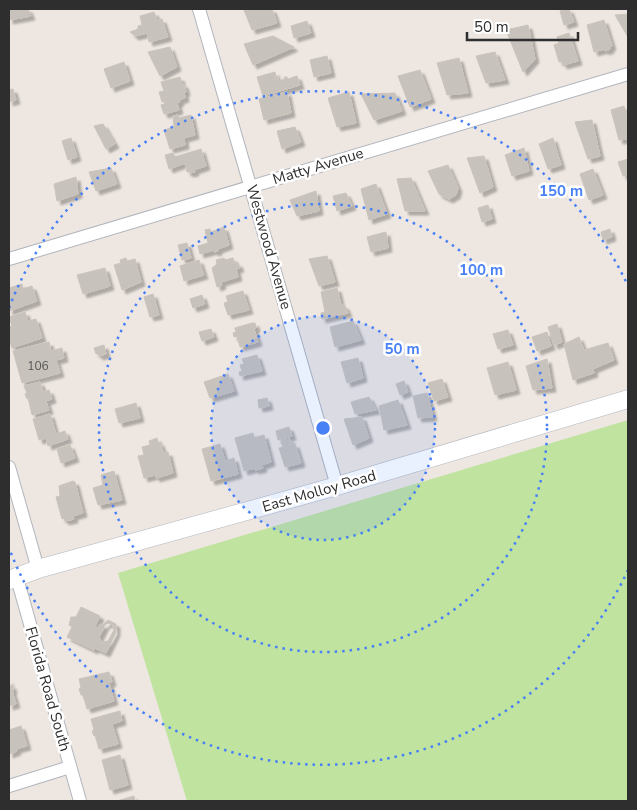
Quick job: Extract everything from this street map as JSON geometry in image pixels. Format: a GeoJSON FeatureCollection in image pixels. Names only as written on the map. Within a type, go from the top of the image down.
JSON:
{"type":"FeatureCollection","features":[{"type":"Feature","properties":{"kind":"street","name":"Westwood Avenue"},"geometry":{"type":"LineString","coordinates":[[199,9],[337,486]]}},
{"type":"Feature","properties":{"kind":"street","name":"Matty Avenue"},"geometry":{"type":"LineString","coordinates":[[9,259],[628,74]]}},
{"type":"Feature","properties":{"kind":"street","name":"East Molloy Road"},"geometry":{"type":"LineString","coordinates":[[13,579],[38,569],[337,486],[628,399]]}},
{"type":"Feature","properties":{"kind":"street"},"geometry":{"type":"LineString","coordinates":[[9,467],[38,569]]}},
{"type":"Feature","properties":{"kind":"street","name":"Florida Road South"},"geometry":{"type":"LineString","coordinates":[[13,579],[80,801]]}},
{"type":"Feature","properties":{"kind":"street"},"geometry":{"type":"LineString","coordinates":[[9,786],[70,767]]}},
{"type":"Feature","properties":{"kind":"green space"},"geometry":{"type":"Polygon","coordinates":[[[628,420],[628,801],[187,801],[118,573],[628,420]]]}},
{"type":"Feature","properties":{"kind":"building"},"geometry":{"type":"Polygon","coordinates":[[[9,9],[28,9],[31,16],[9,20],[9,9]]]}},
{"type":"Feature","properties":{"kind":"building"},"geometry":{"type":"Polygon","coordinates":[[[272,9],[277,23],[252,30],[244,10],[272,9]]]}},
{"type":"Feature","properties":{"kind":"building"},"geometry":{"type":"Polygon","coordinates":[[[569,9],[574,22],[564,25],[560,11],[569,9]]]}},
{"type":"Feature","properties":{"kind":"building"},"geometry":{"type":"Polygon","coordinates":[[[154,12],[157,20],[162,19],[168,37],[149,42],[147,33],[135,36],[130,32],[142,25],[140,16],[154,12]]]}},
{"type":"Feature","properties":{"kind":"building"},"geometry":{"type":"Polygon","coordinates":[[[628,14],[628,37],[615,15],[628,14]]]}},
{"type":"Feature","properties":{"kind":"building"},"geometry":{"type":"Polygon","coordinates":[[[604,20],[612,46],[605,51],[605,49],[594,52],[587,25],[604,20]]]}},
{"type":"Feature","properties":{"kind":"building"},"geometry":{"type":"Polygon","coordinates":[[[307,21],[311,33],[294,38],[291,26],[307,21]]]}},
{"type":"Feature","properties":{"kind":"building"},"geometry":{"type":"Polygon","coordinates":[[[528,25],[535,59],[523,72],[506,30],[528,25]]]}},
{"type":"Feature","properties":{"kind":"building"},"geometry":{"type":"Polygon","coordinates":[[[569,33],[578,61],[563,65],[562,61],[559,62],[554,45],[559,43],[557,37],[569,33]]]}},
{"type":"Feature","properties":{"kind":"building"},"geometry":{"type":"Polygon","coordinates":[[[273,36],[294,47],[253,65],[244,44],[273,36]]]}},
{"type":"Feature","properties":{"kind":"building"},"geometry":{"type":"Polygon","coordinates":[[[170,47],[177,67],[160,76],[148,52],[170,47]]]}},
{"type":"Feature","properties":{"kind":"building"},"geometry":{"type":"Polygon","coordinates":[[[495,52],[505,80],[486,83],[476,56],[495,52]]]}},
{"type":"Feature","properties":{"kind":"building"},"geometry":{"type":"Polygon","coordinates":[[[327,56],[331,73],[314,77],[310,60],[327,56]]]}},
{"type":"Feature","properties":{"kind":"building"},"geometry":{"type":"Polygon","coordinates":[[[459,58],[468,93],[447,95],[437,63],[459,58]]]}},
{"type":"Feature","properties":{"kind":"building"},"geometry":{"type":"Polygon","coordinates":[[[124,62],[130,81],[111,88],[104,69],[124,62]]]}},
{"type":"Feature","properties":{"kind":"building"},"geometry":{"type":"Polygon","coordinates":[[[420,70],[431,99],[410,107],[398,76],[420,70]]]}},
{"type":"Feature","properties":{"kind":"building"},"geometry":{"type":"Polygon","coordinates":[[[275,72],[276,77],[278,76],[278,81],[285,79],[284,77],[288,79],[297,76],[300,85],[263,96],[257,77],[275,72]]]}},
{"type":"Feature","properties":{"kind":"building"},"geometry":{"type":"Polygon","coordinates":[[[180,77],[186,92],[184,92],[185,98],[177,103],[179,110],[164,114],[161,105],[167,103],[166,101],[162,102],[159,92],[164,91],[161,82],[180,77]]]}},
{"type":"Feature","properties":{"kind":"building"},"geometry":{"type":"Polygon","coordinates":[[[13,89],[16,100],[9,102],[9,90],[13,89]]]}},
{"type":"Feature","properties":{"kind":"building"},"geometry":{"type":"Polygon","coordinates":[[[287,92],[291,113],[264,120],[259,99],[287,92]]]}},
{"type":"Feature","properties":{"kind":"building"},"geometry":{"type":"Polygon","coordinates":[[[349,92],[356,123],[337,127],[328,98],[349,92]]]}},
{"type":"Feature","properties":{"kind":"building"},"geometry":{"type":"Polygon","coordinates":[[[395,93],[402,111],[374,120],[361,94],[395,93]]]}},
{"type":"Feature","properties":{"kind":"building"},"geometry":{"type":"Polygon","coordinates":[[[624,106],[628,119],[628,139],[619,140],[611,110],[624,106]]]}},
{"type":"Feature","properties":{"kind":"building"},"geometry":{"type":"Polygon","coordinates":[[[178,115],[179,118],[191,115],[195,135],[184,138],[185,145],[170,149],[164,130],[174,127],[173,116],[178,115]]]}},
{"type":"Feature","properties":{"kind":"building"},"geometry":{"type":"Polygon","coordinates":[[[592,120],[600,156],[588,159],[575,122],[592,120]]]}},
{"type":"Feature","properties":{"kind":"building"},"geometry":{"type":"Polygon","coordinates":[[[103,124],[115,144],[106,149],[94,126],[103,124]]]}},
{"type":"Feature","properties":{"kind":"building"},"geometry":{"type":"Polygon","coordinates":[[[295,127],[301,142],[282,149],[277,131],[295,127]]]}},
{"type":"Feature","properties":{"kind":"building"},"geometry":{"type":"Polygon","coordinates":[[[71,138],[77,157],[68,160],[62,141],[71,138]]]}},
{"type":"Feature","properties":{"kind":"building"},"geometry":{"type":"Polygon","coordinates":[[[553,138],[561,165],[548,169],[539,144],[553,138]]]}},
{"type":"Feature","properties":{"kind":"building"},"geometry":{"type":"Polygon","coordinates":[[[524,148],[529,171],[512,176],[505,155],[524,148]]]}},
{"type":"Feature","properties":{"kind":"building"},"geometry":{"type":"Polygon","coordinates":[[[201,149],[206,166],[189,173],[185,163],[169,169],[165,155],[173,153],[175,157],[201,149]]]}},
{"type":"Feature","properties":{"kind":"building"},"geometry":{"type":"Polygon","coordinates":[[[484,156],[493,187],[480,193],[467,158],[484,156]]]}},
{"type":"Feature","properties":{"kind":"building"},"geometry":{"type":"Polygon","coordinates":[[[628,159],[628,175],[623,176],[618,162],[628,159]]]}},
{"type":"Feature","properties":{"kind":"building"},"geometry":{"type":"Polygon","coordinates":[[[448,165],[458,188],[456,195],[449,199],[439,194],[428,171],[448,165]]]}},
{"type":"Feature","properties":{"kind":"building"},"geometry":{"type":"Polygon","coordinates":[[[111,168],[117,184],[96,191],[89,172],[111,168]]]}},
{"type":"Feature","properties":{"kind":"building"},"geometry":{"type":"Polygon","coordinates":[[[593,169],[603,195],[589,200],[580,174],[593,169]]]}},
{"type":"Feature","properties":{"kind":"building"},"geometry":{"type":"Polygon","coordinates":[[[76,177],[78,194],[57,201],[54,184],[76,177]]]}},
{"type":"Feature","properties":{"kind":"building"},"geometry":{"type":"Polygon","coordinates":[[[411,178],[425,211],[405,211],[397,179],[411,178]]]}},
{"type":"Feature","properties":{"kind":"building"},"geometry":{"type":"Polygon","coordinates":[[[376,184],[387,214],[369,220],[361,189],[376,184]]]}},
{"type":"Feature","properties":{"kind":"building"},"geometry":{"type":"Polygon","coordinates":[[[316,191],[319,211],[297,216],[290,200],[316,191]]]}},
{"type":"Feature","properties":{"kind":"building"},"geometry":{"type":"Polygon","coordinates":[[[346,193],[352,206],[337,211],[333,196],[346,193]]]}},
{"type":"Feature","properties":{"kind":"building"},"geometry":{"type":"Polygon","coordinates":[[[488,205],[492,219],[482,222],[478,208],[488,205]]]}},
{"type":"Feature","properties":{"kind":"building"},"geometry":{"type":"Polygon","coordinates":[[[224,227],[229,245],[218,249],[218,251],[214,252],[214,250],[200,254],[198,246],[208,243],[205,230],[210,229],[211,232],[224,227]]]}},
{"type":"Feature","properties":{"kind":"building"},"geometry":{"type":"Polygon","coordinates":[[[610,229],[612,237],[603,240],[601,232],[610,229]]]}},
{"type":"Feature","properties":{"kind":"building"},"geometry":{"type":"Polygon","coordinates":[[[386,232],[388,248],[371,252],[367,237],[386,232]]]}},
{"type":"Feature","properties":{"kind":"building"},"geometry":{"type":"Polygon","coordinates":[[[187,243],[191,258],[182,260],[178,245],[187,243]]]}},
{"type":"Feature","properties":{"kind":"building"},"geometry":{"type":"Polygon","coordinates":[[[327,256],[335,282],[319,286],[309,259],[327,256]]]}},
{"type":"Feature","properties":{"kind":"building"},"geometry":{"type":"Polygon","coordinates":[[[126,258],[127,261],[135,259],[141,282],[122,290],[114,265],[121,263],[120,260],[126,258]]]}},
{"type":"Feature","properties":{"kind":"building"},"geometry":{"type":"Polygon","coordinates":[[[224,258],[225,260],[233,258],[235,264],[238,263],[240,268],[236,269],[238,277],[221,282],[222,285],[217,287],[212,268],[217,264],[216,260],[224,258]]]}},
{"type":"Feature","properties":{"kind":"building"},"geometry":{"type":"Polygon","coordinates":[[[199,260],[204,275],[184,281],[180,266],[199,260]]]}},
{"type":"Feature","properties":{"kind":"building"},"geometry":{"type":"Polygon","coordinates":[[[105,268],[110,286],[83,294],[77,275],[105,268]]]}},
{"type":"Feature","properties":{"kind":"building"},"geometry":{"type":"Polygon","coordinates":[[[22,284],[23,289],[32,286],[37,301],[9,311],[9,288],[22,284]]]}},
{"type":"Feature","properties":{"kind":"building"},"geometry":{"type":"Polygon","coordinates":[[[337,288],[341,305],[345,306],[348,313],[322,319],[321,313],[325,312],[321,292],[337,288]]]}},
{"type":"Feature","properties":{"kind":"building"},"geometry":{"type":"Polygon","coordinates":[[[243,291],[249,310],[228,315],[224,303],[228,302],[226,296],[243,291]]]}},
{"type":"Feature","properties":{"kind":"building"},"geometry":{"type":"Polygon","coordinates":[[[153,294],[159,315],[150,317],[144,297],[153,294]]]}},
{"type":"Feature","properties":{"kind":"building"},"geometry":{"type":"Polygon","coordinates":[[[202,295],[205,304],[193,308],[190,299],[202,295]]]}},
{"type":"Feature","properties":{"kind":"building"},"geometry":{"type":"Polygon","coordinates":[[[25,312],[28,321],[36,319],[42,338],[12,348],[11,344],[9,344],[9,327],[12,326],[9,317],[25,312]]]}},
{"type":"Feature","properties":{"kind":"building"},"geometry":{"type":"Polygon","coordinates":[[[353,321],[361,340],[335,347],[330,327],[353,321]]]}},
{"type":"Feature","properties":{"kind":"building"},"geometry":{"type":"Polygon","coordinates":[[[255,323],[256,328],[254,329],[258,342],[240,347],[237,336],[234,337],[235,328],[255,323]]]}},
{"type":"Feature","properties":{"kind":"building"},"geometry":{"type":"Polygon","coordinates":[[[557,324],[562,342],[554,345],[548,327],[557,324]]]}},
{"type":"Feature","properties":{"kind":"building"},"geometry":{"type":"Polygon","coordinates":[[[211,329],[214,337],[202,341],[199,332],[211,329]]]}},
{"type":"Feature","properties":{"kind":"building"},"geometry":{"type":"Polygon","coordinates":[[[508,330],[513,345],[498,349],[493,334],[508,330]]]}},
{"type":"Feature","properties":{"kind":"building"},"geometry":{"type":"Polygon","coordinates":[[[547,332],[551,346],[537,351],[532,337],[547,332]]]}},
{"type":"Feature","properties":{"kind":"building"},"geometry":{"type":"Polygon","coordinates":[[[579,337],[584,350],[608,343],[614,360],[593,369],[594,373],[573,380],[564,344],[579,337]]]}},
{"type":"Feature","properties":{"kind":"building"},"geometry":{"type":"Polygon","coordinates":[[[49,342],[51,351],[62,348],[64,358],[56,360],[60,373],[22,383],[13,351],[49,342]]]}},
{"type":"Feature","properties":{"kind":"building"},"geometry":{"type":"Polygon","coordinates":[[[104,345],[106,354],[99,356],[94,348],[104,345]]]}},
{"type":"Feature","properties":{"kind":"building"},"geometry":{"type":"Polygon","coordinates":[[[257,355],[262,371],[240,376],[239,372],[242,371],[240,365],[244,364],[242,359],[257,355]]]}},
{"type":"Feature","properties":{"kind":"building"},"geometry":{"type":"Polygon","coordinates":[[[358,358],[363,378],[347,383],[341,362],[358,358]]]}},
{"type":"Feature","properties":{"kind":"building"},"geometry":{"type":"Polygon","coordinates":[[[547,359],[552,388],[533,390],[526,366],[547,359]]]}},
{"type":"Feature","properties":{"kind":"building"},"geometry":{"type":"Polygon","coordinates":[[[508,362],[516,390],[495,395],[487,368],[508,362]]]}},
{"type":"Feature","properties":{"kind":"building"},"geometry":{"type":"Polygon","coordinates":[[[228,374],[234,391],[210,398],[204,382],[228,374]]]}},
{"type":"Feature","properties":{"kind":"building"},"geometry":{"type":"Polygon","coordinates":[[[442,379],[448,397],[434,401],[428,383],[442,379]]]}},
{"type":"Feature","properties":{"kind":"building"},"geometry":{"type":"Polygon","coordinates":[[[404,381],[408,392],[400,395],[396,384],[404,381]]]}},
{"type":"Feature","properties":{"kind":"building"},"geometry":{"type":"Polygon","coordinates":[[[40,382],[43,392],[49,390],[52,399],[46,401],[49,410],[32,415],[24,386],[40,382]]]}},
{"type":"Feature","properties":{"kind":"building"},"geometry":{"type":"Polygon","coordinates":[[[427,393],[433,417],[418,418],[413,396],[427,393]]]}},
{"type":"Feature","properties":{"kind":"building"},"geometry":{"type":"Polygon","coordinates":[[[369,397],[376,410],[355,414],[351,402],[369,397]]]}},
{"type":"Feature","properties":{"kind":"building"},"geometry":{"type":"Polygon","coordinates":[[[267,398],[269,406],[259,408],[258,400],[267,398]]]}},
{"type":"Feature","properties":{"kind":"building"},"geometry":{"type":"Polygon","coordinates":[[[398,400],[407,425],[384,430],[379,406],[398,400]]]}},
{"type":"Feature","properties":{"kind":"building"},"geometry":{"type":"Polygon","coordinates":[[[136,403],[140,418],[119,423],[115,409],[136,403]]]}},
{"type":"Feature","properties":{"kind":"building"},"geometry":{"type":"Polygon","coordinates":[[[50,414],[56,434],[65,431],[68,439],[48,446],[46,438],[39,440],[33,419],[50,414]]]}},
{"type":"Feature","properties":{"kind":"building"},"geometry":{"type":"Polygon","coordinates":[[[362,417],[369,438],[353,445],[344,419],[362,417]]]}},
{"type":"Feature","properties":{"kind":"building"},"geometry":{"type":"Polygon","coordinates":[[[289,427],[292,436],[278,440],[276,431],[289,427]]]}},
{"type":"Feature","properties":{"kind":"building"},"geometry":{"type":"Polygon","coordinates":[[[253,433],[254,438],[264,435],[271,462],[262,465],[263,468],[244,471],[235,438],[253,433]]]}},
{"type":"Feature","properties":{"kind":"building"},"geometry":{"type":"Polygon","coordinates":[[[157,438],[158,443],[160,442],[162,454],[168,452],[173,473],[156,478],[155,475],[144,478],[138,456],[144,455],[142,447],[150,445],[149,441],[157,438]]]}},
{"type":"Feature","properties":{"kind":"building"},"geometry":{"type":"Polygon","coordinates":[[[290,439],[292,445],[295,444],[301,463],[285,467],[279,448],[283,447],[281,441],[290,439]]]}},
{"type":"Feature","properties":{"kind":"building"},"geometry":{"type":"Polygon","coordinates":[[[220,444],[225,461],[234,458],[238,474],[211,481],[202,449],[220,444]]]}},
{"type":"Feature","properties":{"kind":"building"},"geometry":{"type":"Polygon","coordinates":[[[70,445],[75,458],[61,463],[57,449],[70,445]]]}},
{"type":"Feature","properties":{"kind":"building"},"geometry":{"type":"Polygon","coordinates":[[[114,471],[122,500],[98,505],[93,488],[103,485],[101,475],[114,471]]]}},
{"type":"Feature","properties":{"kind":"building"},"geometry":{"type":"Polygon","coordinates":[[[75,482],[83,513],[73,516],[74,519],[65,521],[64,518],[62,519],[56,497],[60,496],[59,486],[75,482]]]}},
{"type":"Feature","properties":{"kind":"building"},"geometry":{"type":"Polygon","coordinates":[[[81,607],[100,616],[95,626],[98,628],[100,624],[103,625],[108,620],[116,624],[116,632],[106,653],[95,648],[94,650],[67,637],[72,627],[69,625],[71,617],[76,617],[81,607]],[[108,623],[105,625],[99,637],[102,642],[108,641],[114,630],[113,625],[108,623]]]}},
{"type":"Feature","properties":{"kind":"building"},"geometry":{"type":"Polygon","coordinates":[[[109,672],[112,682],[109,683],[114,701],[87,709],[79,689],[81,688],[79,679],[109,672]]]}},
{"type":"Feature","properties":{"kind":"building"},"geometry":{"type":"Polygon","coordinates":[[[9,680],[16,704],[9,706],[9,680]]]}},
{"type":"Feature","properties":{"kind":"building"},"geometry":{"type":"Polygon","coordinates":[[[120,711],[122,721],[112,724],[118,744],[99,749],[92,731],[94,730],[91,719],[120,711]]]}},
{"type":"Feature","properties":{"kind":"building"},"geometry":{"type":"Polygon","coordinates":[[[21,726],[27,746],[16,749],[17,751],[9,754],[9,730],[21,726]]]}},
{"type":"Feature","properties":{"kind":"building"},"geometry":{"type":"Polygon","coordinates":[[[120,755],[128,785],[110,790],[102,760],[120,755]]]}},
{"type":"Feature","properties":{"kind":"building"},"geometry":{"type":"Polygon","coordinates":[[[134,796],[135,801],[117,801],[134,796]]]}}]}
